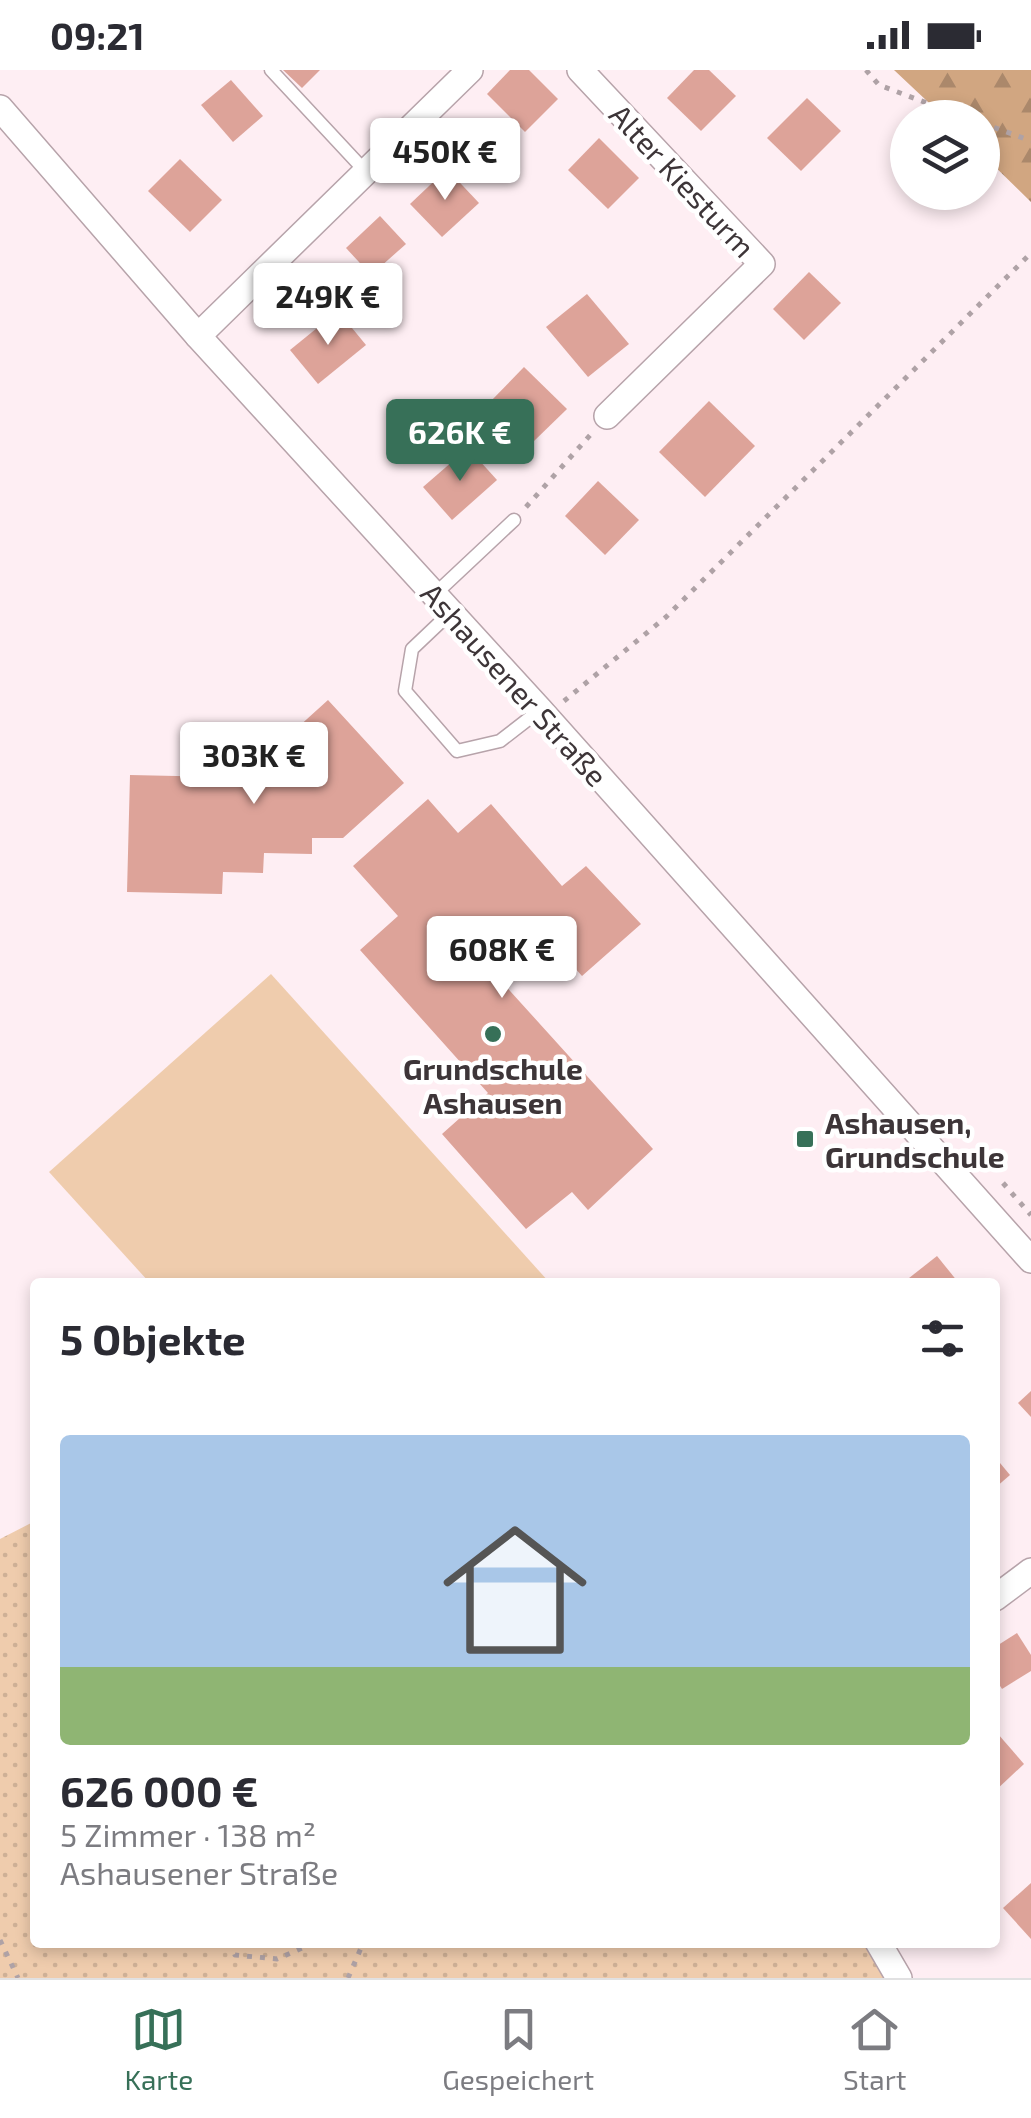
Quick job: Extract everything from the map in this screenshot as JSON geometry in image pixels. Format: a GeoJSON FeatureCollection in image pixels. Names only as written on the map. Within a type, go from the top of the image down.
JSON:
{"type":"FeatureCollection","features":[{"type":"Feature","properties":{"kind":"street"},"geometry":{"type":"LineString","coordinates":[[198,336],[470,70]]}},
{"type":"Feature","properties":{"kind":"street","name":"Alter Kiesturm"},"geometry":{"type":"LineString","coordinates":[[580,70],[762,264],[607,416]]}},
{"type":"Feature","properties":{"kind":"street","name":"Ashausener Straße"},"geometry":{"type":"LineString","coordinates":[[0,108],[198,336],[543,713],[1031,1260]]}},
{"type":"Feature","properties":{"kind":"street"},"geometry":{"type":"LineString","coordinates":[[1000,1594],[1031,1571]]}},
{"type":"Feature","properties":{"kind":"street"},"geometry":{"type":"LineString","coordinates":[[882,1948],[899,1978]]}},
{"type":"Feature","properties":{"kind":"lane"},"geometry":{"type":"LineString","coordinates":[[272,70],[366,172]]}},
{"type":"Feature","properties":{"kind":"lane"},"geometry":{"type":"LineString","coordinates":[[514,520],[442,604],[412,648],[404,691],[457,751],[500,741],[543,713]]}},
{"type":"Feature","properties":{"kind":"path"},"geometry":{"type":"LineString","coordinates":[[866,70],[879,85],[919,100]]}},
{"type":"Feature","properties":{"kind":"path"},"geometry":{"type":"LineString","coordinates":[[1000,130],[1031,141]]}},
{"type":"Feature","properties":{"kind":"path"},"geometry":{"type":"LineString","coordinates":[[543,713],[666,617],[1031,254]]}},
{"type":"Feature","properties":{"kind":"path"},"geometry":{"type":"LineString","coordinates":[[514,520],[607,416]]}},
{"type":"Feature","properties":{"kind":"path"},"geometry":{"type":"LineString","coordinates":[[0,1940],[18,1978]]}},
{"type":"Feature","properties":{"kind":"path"},"geometry":{"type":"LineString","coordinates":[[232,1948],[235,1955],[277,1958],[301,1948]]}},
{"type":"Feature","properties":{"kind":"path"},"geometry":{"type":"LineString","coordinates":[[348,1978],[361,1948]]}},
{"type":"Feature","properties":{"kind":"shaded area"},"geometry":{"type":"Polygon","coordinates":[[[271,974],[545,1278],[145,1278],[49,1172],[271,974]]]}},
{"type":"Feature","properties":{"kind":"shaded area"},"geometry":{"type":"Polygon","coordinates":[[[30,1524],[30,1948],[872,1948],[889,1978],[0,1978],[0,1539],[30,1524]]]}},
{"type":"Feature","properties":{"kind":"green space"},"geometry":{"type":"Polygon","coordinates":[[[894,70],[1031,70],[1031,202],[1000,172],[1000,100],[926,100],[894,70]]]}},
{"type":"Feature","properties":{"kind":"building"},"geometry":{"type":"Polygon","coordinates":[[[283,70],[320,70],[302,88],[283,70]]]}},
{"type":"Feature","properties":{"kind":"building"},"geometry":{"type":"Polygon","coordinates":[[[510,70],[529,70],[558,99],[525,132],[487,94],[510,70]]]}},
{"type":"Feature","properties":{"kind":"building"},"geometry":{"type":"Polygon","coordinates":[[[694,70],[709,70],[736,96],[701,131],[667,98],[694,70]]]}},
{"type":"Feature","properties":{"kind":"building"},"geometry":{"type":"Polygon","coordinates":[[[231,80],[263,116],[233,142],[201,105],[231,80]]]}},
{"type":"Feature","properties":{"kind":"building"},"geometry":{"type":"Polygon","coordinates":[[[807,98],[841,131],[801,171],[767,138],[807,98]]]}},
{"type":"Feature","properties":{"kind":"building"},"geometry":{"type":"Polygon","coordinates":[[[599,138],[639,178],[608,209],[568,170],[599,138]]]}},
{"type":"Feature","properties":{"kind":"building"},"geometry":{"type":"Polygon","coordinates":[[[180,159],[222,200],[190,232],[148,191],[180,159]]]}},
{"type":"Feature","properties":{"kind":"building"},"geometry":{"type":"Polygon","coordinates":[[[447,169],[479,203],[442,237],[410,204],[447,169]]]}},
{"type":"Feature","properties":{"kind":"building"},"geometry":{"type":"Polygon","coordinates":[[[380,216],[406,244],[371,275],[346,248],[380,216]]]}},
{"type":"Feature","properties":{"kind":"building"},"geometry":{"type":"Polygon","coordinates":[[[809,272],[841,303],[804,340],[773,309],[809,272]]]}},
{"type":"Feature","properties":{"kind":"building"},"geometry":{"type":"Polygon","coordinates":[[[587,294],[629,344],[588,377],[546,327],[587,294]]]}},
{"type":"Feature","properties":{"kind":"building"},"geometry":{"type":"Polygon","coordinates":[[[338,311],[366,345],[318,384],[290,350],[338,311]]]}},
{"type":"Feature","properties":{"kind":"building"},"geometry":{"type":"Polygon","coordinates":[[[524,367],[567,409],[532,443],[490,402],[524,367]]]}},
{"type":"Feature","properties":{"kind":"building"},"geometry":{"type":"Polygon","coordinates":[[[709,401],[755,446],[705,497],[659,452],[709,401]]]}},
{"type":"Feature","properties":{"kind":"building"},"geometry":{"type":"Polygon","coordinates":[[[468,448],[497,480],[452,520],[423,487],[468,448]]]}},
{"type":"Feature","properties":{"kind":"building"},"geometry":{"type":"Polygon","coordinates":[[[598,481],[639,520],[605,555],[565,516],[598,481]]]}},
{"type":"Feature","properties":{"kind":"building"},"geometry":{"type":"Polygon","coordinates":[[[328,700],[404,783],[343,838],[312,838],[312,854],[264,853],[263,873],[223,872],[222,894],[127,892],[130,775],[222,777],[222,757],[249,757],[250,737],[286,738],[328,700]]]}},
{"type":"Feature","properties":{"kind":"building","name":"Grundschule Ashausen"},"geometry":{"type":"Polygon","coordinates":[[[428,799],[458,833],[491,804],[562,886],[586,866],[641,924],[582,976],[540,929],[492,971],[653,1149],[588,1210],[572,1192],[526,1229],[442,1134],[488,1093],[360,950],[398,916],[353,866],[428,799]]]}},
{"type":"Feature","properties":{"kind":"building"},"geometry":{"type":"Polygon","coordinates":[[[937,1256],[955,1278],[909,1278],[937,1256]]]}},
{"type":"Feature","properties":{"kind":"building"},"geometry":{"type":"Polygon","coordinates":[[[1031,1391],[1031,1417],[1018,1403],[1031,1391]]]}},
{"type":"Feature","properties":{"kind":"building"},"geometry":{"type":"Polygon","coordinates":[[[1000,1463],[1010,1475],[1000,1484],[1000,1463]]]}},
{"type":"Feature","properties":{"kind":"building"},"geometry":{"type":"Polygon","coordinates":[[[1017,1633],[1031,1655],[1031,1671],[1002,1689],[1000,1686],[1000,1644],[1017,1633]]]}},
{"type":"Feature","properties":{"kind":"building"},"geometry":{"type":"Polygon","coordinates":[[[1000,1736],[1024,1764],[1000,1786],[1000,1736]]]}},
{"type":"Feature","properties":{"kind":"building"},"geometry":{"type":"Polygon","coordinates":[[[1031,1883],[1031,1939],[1003,1908],[1031,1883]]]}},
{"type":"Feature","properties":{"kind":"place","name":"Grundschule Ashausen"},"geometry":{"type":"Point","coordinates":[493,1034]}},
{"type":"Feature","properties":{"kind":"place","name":"Ashausen, Grundschule"},"geometry":{"type":"Point","coordinates":[805,1139]}}]}
